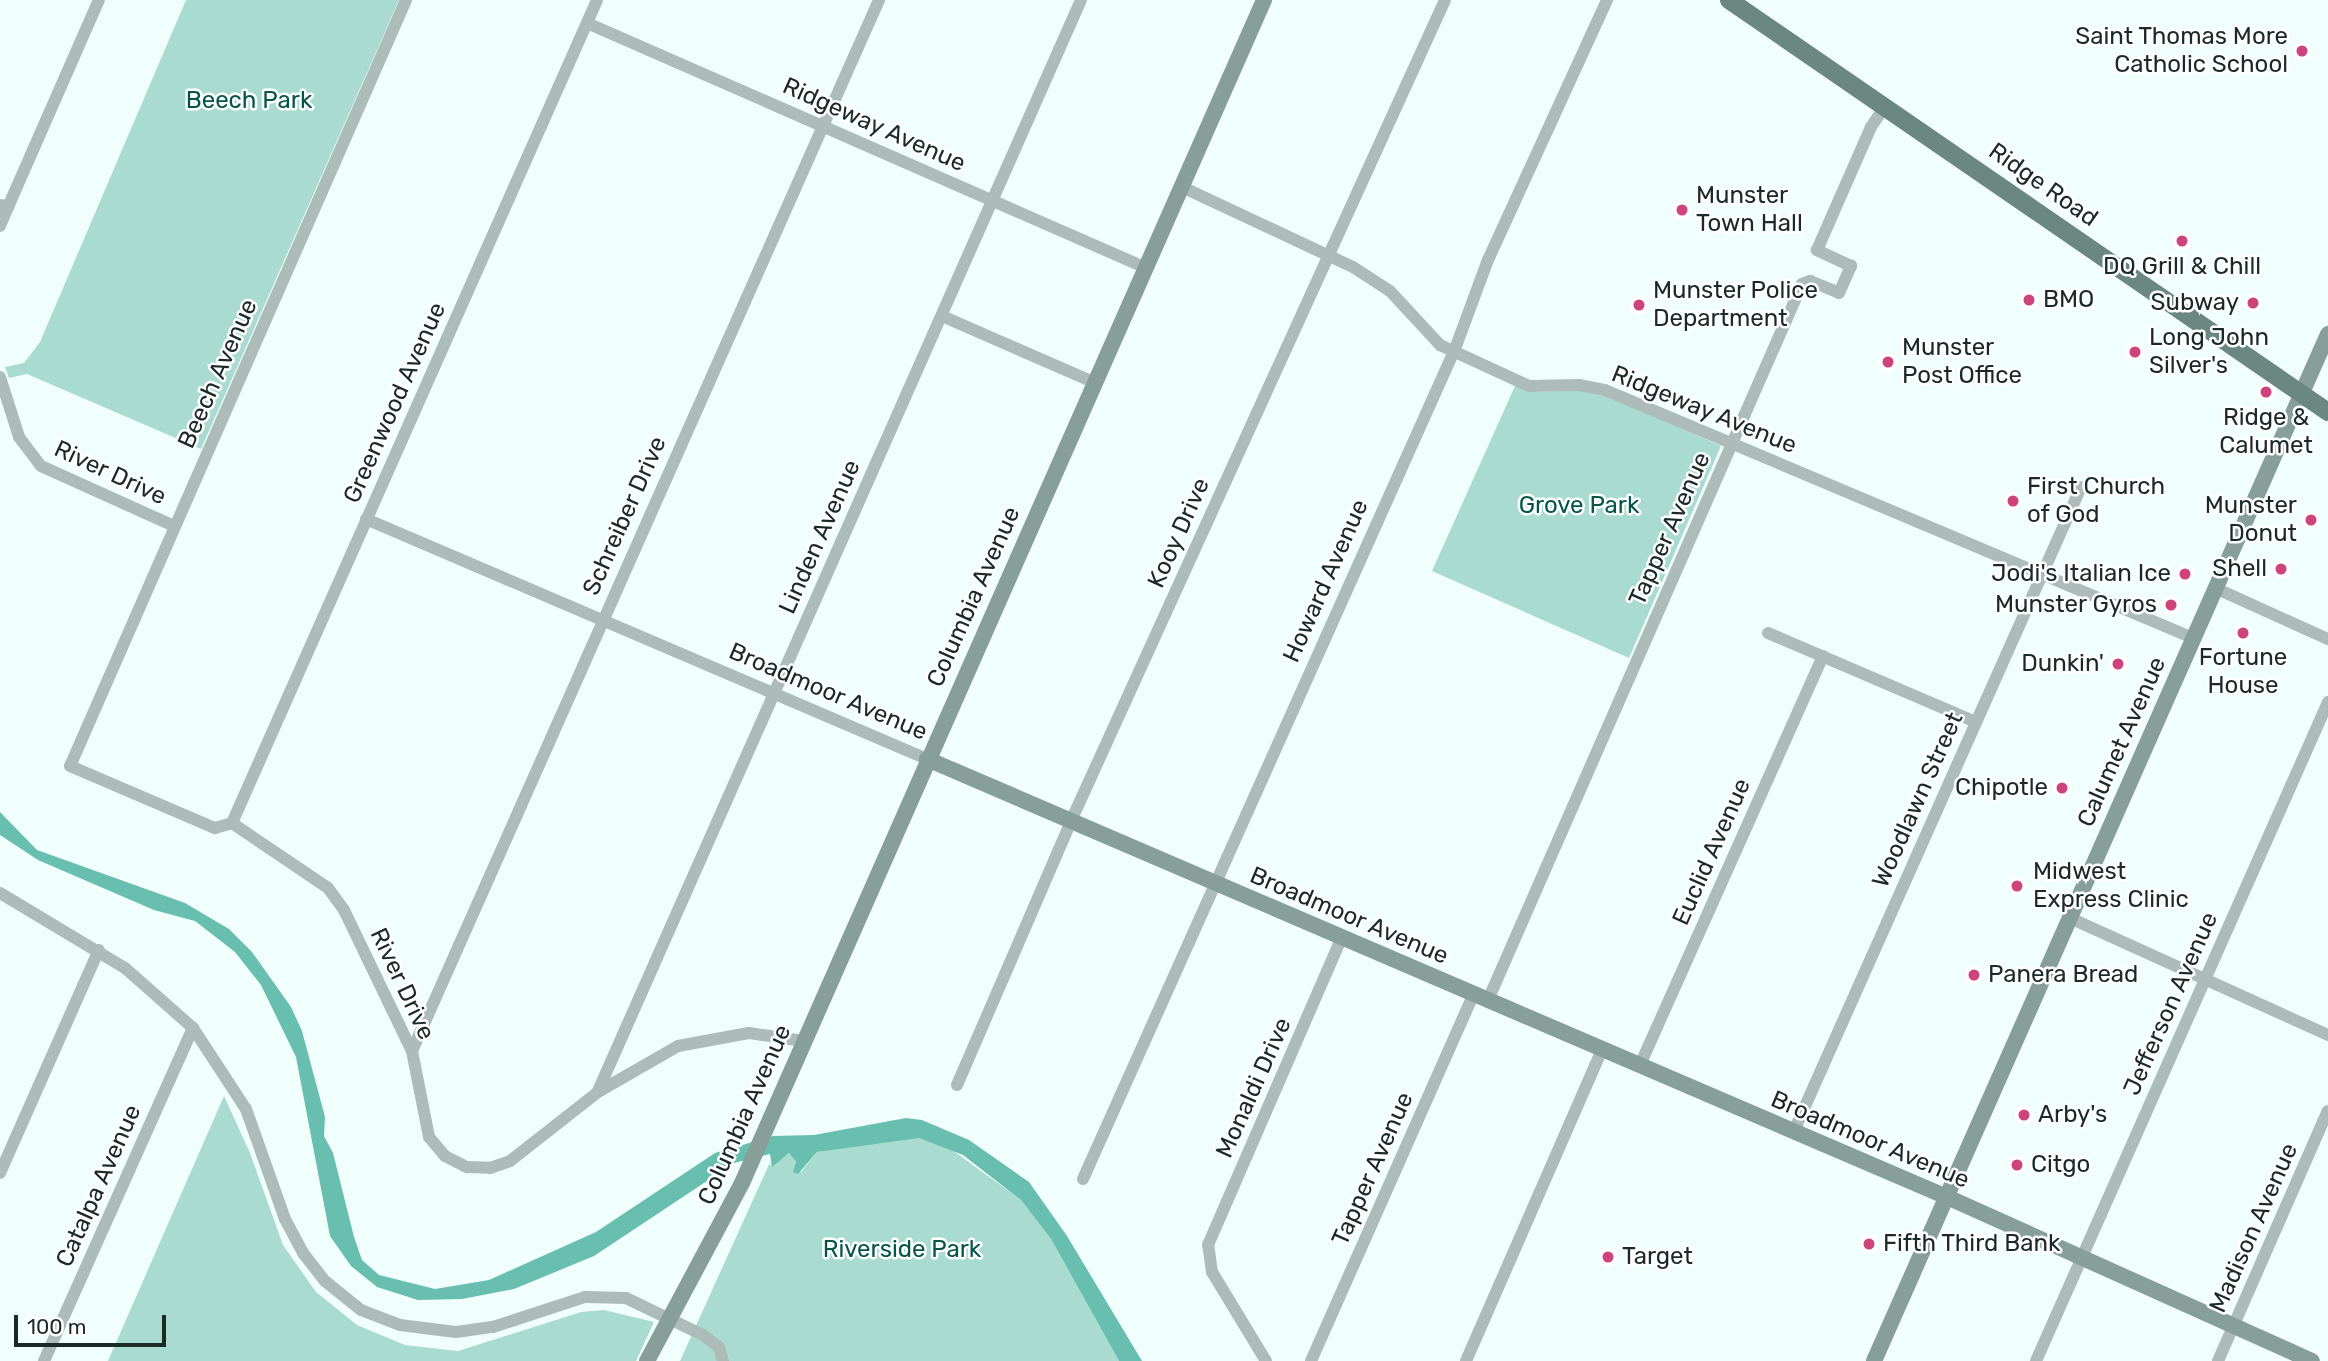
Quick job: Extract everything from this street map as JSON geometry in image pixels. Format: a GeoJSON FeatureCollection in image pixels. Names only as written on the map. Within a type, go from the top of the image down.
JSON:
{"type":"FeatureCollection","features":[{"type":"Feature","properties":{"kind":"main road","name":"Ridge Road"},"geometry":{"type":"LineString","coordinates":[[1729,0],[1886,105],[2328,412]]}},
{"type":"Feature","properties":{"kind":"street"},"geometry":{"type":"LineString","coordinates":[[0,226],[4,206],[99,0]]}},
{"type":"Feature","properties":{"kind":"street","name":"Beech Avenue"},"geometry":{"type":"LineString","coordinates":[[70,766],[406,0]]}},
{"type":"Feature","properties":{"kind":"street","name":"Greenwood Avenue"},"geometry":{"type":"LineString","coordinates":[[232,823],[597,0]]}},
{"type":"Feature","properties":{"kind":"street","name":"Schreiber Drive"},"geometry":{"type":"LineString","coordinates":[[412,1051],[879,0]]}},
{"type":"Feature","properties":{"kind":"street","name":"Linden Avenue"},"geometry":{"type":"LineString","coordinates":[[598,1092],[1081,0]]}},
{"type":"Feature","properties":{"kind":"street","name":"Columbia Avenue"},"geometry":{"type":"LineString","coordinates":[[647,1361],[673,1318],[742,1182],[1264,0]]}},
{"type":"Feature","properties":{"kind":"street","name":"Kooy Drive"},"geometry":{"type":"LineString","coordinates":[[957,1085],[1071,821],[1445,0]]}},
{"type":"Feature","properties":{"kind":"street","name":"Howard Avenue"},"geometry":{"type":"LineString","coordinates":[[1083,1180],[1213,882],[1455,349],[1488,260],[1607,0]]}},
{"type":"Feature","properties":{"kind":"street","name":"Ridgeway Avenue"},"geometry":{"type":"LineString","coordinates":[[587,23],[1144,267]]}},
{"type":"Feature","properties":{"kind":"street","name":"Tapper Avenue"},"geometry":{"type":"LineString","coordinates":[[1311,1361],[1481,997],[1802,284],[1810,281],[1839,293],[1851,267],[1817,250],[1871,127],[1886,105]]}},
{"type":"Feature","properties":{"kind":"street","name":"Ridgeway Avenue"},"geometry":{"type":"LineString","coordinates":[[1182,187],[1327,256],[1390,291],[1432,339],[1529,386],[1579,385],[1605,390],[2193,638]]}},
{"type":"Feature","properties":{"kind":"street"},"geometry":{"type":"LineString","coordinates":[[942,316],[1094,382]]}},
{"type":"Feature","properties":{"kind":"street","name":"Calumet Avenue"},"geometry":{"type":"LineString","coordinates":[[1874,1361],[2328,334]]}},
{"type":"Feature","properties":{"kind":"street","name":"River Drive"},"geometry":{"type":"LineString","coordinates":[[0,377],[19,437],[41,466],[174,526]]}},
{"type":"Feature","properties":{"kind":"street","name":"Woodlawn Street"},"geometry":{"type":"LineString","coordinates":[[1794,1131],[2081,487]]}},
{"type":"Feature","properties":{"kind":"street","name":"Broadmoor Avenue"},"geometry":{"type":"LineString","coordinates":[[366,519],[1947,1197],[2312,1361]]}},
{"type":"Feature","properties":{"kind":"street"},"geometry":{"type":"LineString","coordinates":[[2215,588],[2328,639]]}},
{"type":"Feature","properties":{"kind":"street"},"geometry":{"type":"LineString","coordinates":[[1768,633],[1976,722]]}},
{"type":"Feature","properties":{"kind":"street","name":"Euclid Avenue"},"geometry":{"type":"LineString","coordinates":[[1640,1065],[1823,656]]}},
{"type":"Feature","properties":{"kind":"street","name":"Jefferson Avenue"},"geometry":{"type":"LineString","coordinates":[[2036,1361],[2328,702]]}},
{"type":"Feature","properties":{"kind":"street","name":"River Drive"},"geometry":{"type":"LineString","coordinates":[[70,766],[215,828],[232,823],[309,872],[337,899],[412,1051],[429,1137],[445,1156],[467,1167],[490,1168],[510,1161],[598,1092],[653,1057],[704,1038],[748,1033],[803,1041]]}},
{"type":"Feature","properties":{"kind":"street"},"geometry":{"type":"LineString","coordinates":[[0,893],[99,950],[150,987],[193,1028],[246,1109],[294,1238],[320,1275],[361,1310],[400,1325],[456,1332],[493,1327],[562,1303],[605,1296],[626,1298],[673,1318],[719,1347],[723,1361]]}},
{"type":"Feature","properties":{"kind":"street"},"geometry":{"type":"LineString","coordinates":[[2070,918],[2328,1035]]}},
{"type":"Feature","properties":{"kind":"street","name":"Monaldi Drive"},"geometry":{"type":"LineString","coordinates":[[1266,1361],[1206,1255],[1342,937]]}},
{"type":"Feature","properties":{"kind":"street"},"geometry":{"type":"LineString","coordinates":[[0,1173],[99,950]]}},
{"type":"Feature","properties":{"kind":"street","name":"Catalpa Avenue"},"geometry":{"type":"LineString","coordinates":[[44,1361],[193,1028]]}},
{"type":"Feature","properties":{"kind":"street"},"geometry":{"type":"LineString","coordinates":[[1466,1361],[1602,1049]]}},
{"type":"Feature","properties":{"kind":"street","name":"Madison Avenue"},"geometry":{"type":"LineString","coordinates":[[2218,1361],[2328,1111]]}},
{"type":"Feature","properties":{"kind":"green space","name":"Beech Park"},"geometry":{"type":"Polygon","coordinates":[[[186,0],[399,0],[201,449],[27,374],[9,378],[5,367],[24,363],[40,342],[186,0]]]}},
{"type":"Feature","properties":{"kind":"green space","name":"Grove Park"},"geometry":{"type":"Polygon","coordinates":[[[1515,386],[1540,392],[1592,389],[1721,446],[1629,658],[1432,571],[1515,386]]]}},
{"type":"Feature","properties":{"kind":"green space"},"geometry":{"type":"Polygon","coordinates":[[[224,1096],[250,1153],[283,1245],[316,1292],[357,1325],[405,1345],[458,1351],[581,1312],[604,1310],[654,1322],[636,1361],[108,1361],[224,1096]]]}},
{"type":"Feature","properties":{"kind":"green space","name":"Riverside Park"},"geometry":{"type":"Polygon","coordinates":[[[901,1138],[919,1138],[948,1147],[1021,1200],[1051,1239],[1119,1361],[680,1361],[771,1160],[770,1166],[790,1153],[801,1172],[817,1152],[901,1138]]]}},
{"type":"Feature","properties":{"kind":"shaded area"},"geometry":{"type":"Polygon","coordinates":[[[0,812],[37,850],[185,903],[229,929],[252,952],[291,1007],[302,1031],[325,1117],[324,1136],[333,1153],[354,1237],[362,1260],[379,1275],[435,1289],[489,1280],[596,1232],[715,1153],[773,1136],[814,1135],[906,1118],[922,1120],[969,1140],[1029,1182],[1067,1236],[1142,1361],[1119,1361],[1051,1239],[1021,1200],[963,1155],[919,1138],[817,1152],[798,1174],[793,1172],[796,1162],[789,1153],[772,1167],[770,1154],[734,1163],[594,1256],[514,1289],[462,1299],[418,1300],[377,1287],[351,1266],[330,1236],[296,1057],[261,985],[235,952],[195,921],[154,910],[38,860],[0,835],[0,812]]]}},
{"type":"Feature","properties":{"kind":"place","name":"Saint Thomas More Catholic School"},"geometry":{"type":"Point","coordinates":[2302,51]}},
{"type":"Feature","properties":{"kind":"place","name":"Munster Town Hall"},"geometry":{"type":"Point","coordinates":[1682,210]}},
{"type":"Feature","properties":{"kind":"place","name":"DQ Grill & Chill"},"geometry":{"type":"Point","coordinates":[2182,241]}},
{"type":"Feature","properties":{"kind":"place","name":"BMO"},"geometry":{"type":"Point","coordinates":[2029,300]}},
{"type":"Feature","properties":{"kind":"place","name":"Subway"},"geometry":{"type":"Point","coordinates":[2253,303]}},
{"type":"Feature","properties":{"kind":"place","name":"Munster Police Department"},"geometry":{"type":"Point","coordinates":[1639,305]}},
{"type":"Feature","properties":{"kind":"place","name":"Long John Silver's"},"geometry":{"type":"Point","coordinates":[2135,352]}},
{"type":"Feature","properties":{"kind":"place","name":"Munster Post Office"},"geometry":{"type":"Point","coordinates":[1888,362]}},
{"type":"Feature","properties":{"kind":"place","name":"Ridge & Calumet"},"geometry":{"type":"Point","coordinates":[2266,392]}},
{"type":"Feature","properties":{"kind":"place","name":"First Church of God"},"geometry":{"type":"Point","coordinates":[2013,501]}},
{"type":"Feature","properties":{"kind":"place","name":"Munster Donut"},"geometry":{"type":"Point","coordinates":[2311,520]}},
{"type":"Feature","properties":{"kind":"place","name":"Shell"},"geometry":{"type":"Point","coordinates":[2281,569]}},
{"type":"Feature","properties":{"kind":"place","name":"Jodi's Italian Ice"},"geometry":{"type":"Point","coordinates":[2185,574]}},
{"type":"Feature","properties":{"kind":"place","name":"Munster Gyros"},"geometry":{"type":"Point","coordinates":[2171,605]}},
{"type":"Feature","properties":{"kind":"place","name":"Fortune House"},"geometry":{"type":"Point","coordinates":[2243,633]}},
{"type":"Feature","properties":{"kind":"place","name":"Dunkin'"},"geometry":{"type":"Point","coordinates":[2118,664]}},
{"type":"Feature","properties":{"kind":"place","name":"Chipotle"},"geometry":{"type":"Point","coordinates":[2062,788]}},
{"type":"Feature","properties":{"kind":"place","name":"Midwest Express Clinic"},"geometry":{"type":"Point","coordinates":[2017,886]}},
{"type":"Feature","properties":{"kind":"place","name":"Panera Bread"},"geometry":{"type":"Point","coordinates":[1974,975]}},
{"type":"Feature","properties":{"kind":"place","name":"Arby's"},"geometry":{"type":"Point","coordinates":[2024,1115]}},
{"type":"Feature","properties":{"kind":"place","name":"Citgo"},"geometry":{"type":"Point","coordinates":[2017,1165]}},
{"type":"Feature","properties":{"kind":"place","name":"Fifth Third Bank"},"geometry":{"type":"Point","coordinates":[1869,1244]}},
{"type":"Feature","properties":{"kind":"place","name":"Target"},"geometry":{"type":"Point","coordinates":[1608,1257]}}]}
